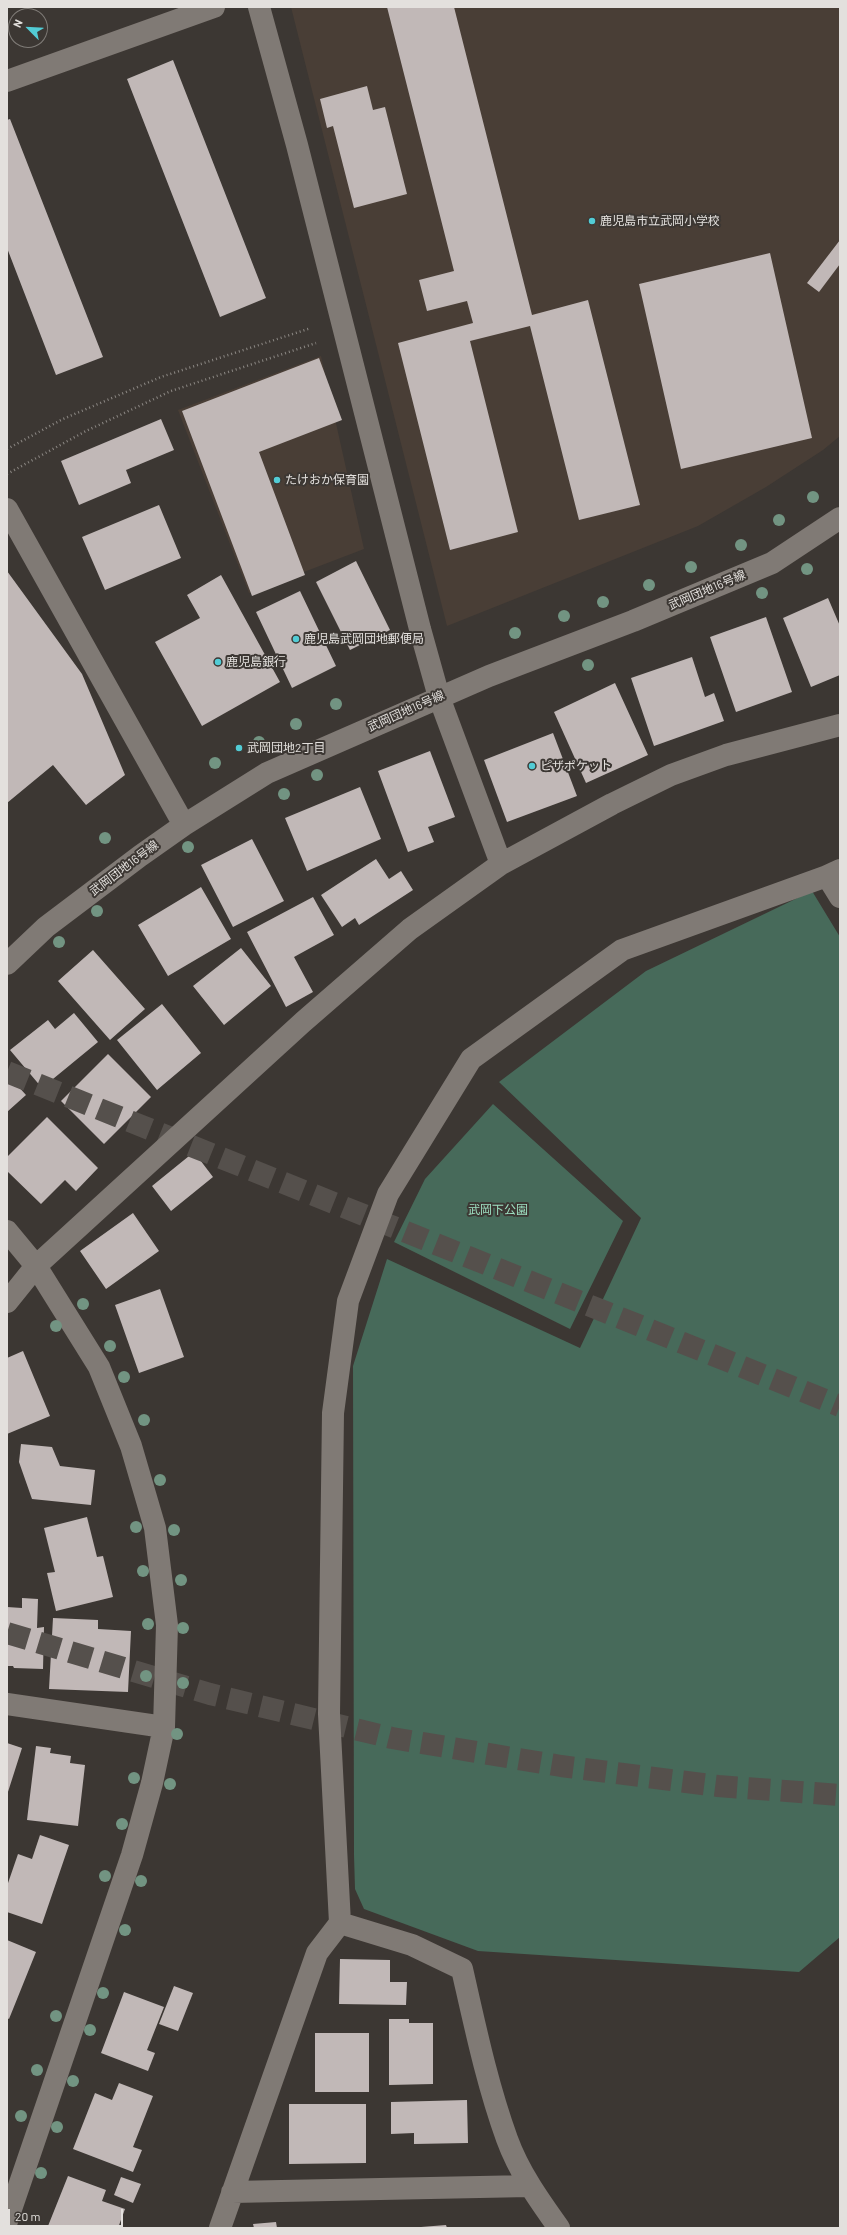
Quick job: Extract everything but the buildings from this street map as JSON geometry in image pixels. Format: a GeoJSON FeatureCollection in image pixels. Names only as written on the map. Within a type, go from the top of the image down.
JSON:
{"type":"FeatureCollection","features":[{"type":"Feature","properties":{"kind":"street"},"geometry":{"type":"LineString","coordinates":[[7,81],[214,7]]}},
{"type":"Feature","properties":{"kind":"street"},"geometry":{"type":"LineString","coordinates":[[259,7],[297,145],[420,628],[439,697],[501,864]]}},
{"type":"Feature","properties":{"kind":"street"},"geometry":{"type":"LineString","coordinates":[[7,509],[184,825]]}},
{"type":"Feature","properties":{"kind":"street","name":"武岡団地16号線"},"geometry":{"type":"LineString","coordinates":[[7,964],[46,927],[184,825],[267,773],[439,697],[633,621],[772,563],[840,518]]}},
{"type":"Feature","properties":{"kind":"street"},"geometry":{"type":"LineString","coordinates":[[7,1302],[36,1266],[303,1022],[410,929],[501,864],[612,804],[671,775],[726,755],[840,725]]}},
{"type":"Feature","properties":{"kind":"street"},"geometry":{"type":"LineString","coordinates":[[220,2228],[317,1953],[340,1923],[329,1714],[333,1413],[348,1301],[388,1194],[471,1059],[622,950],[834,873],[840,897]]}},
{"type":"Feature","properties":{"kind":"street"},"geometry":{"type":"LineString","coordinates":[[7,1231],[36,1266],[99,1366],[131,1446],[155,1528],[167,1625],[164,1726],[152,1783],[132,1855],[7,2221]]}},
{"type":"Feature","properties":{"kind":"street"},"geometry":{"type":"LineString","coordinates":[[7,1704],[164,1726]]}},
{"type":"Feature","properties":{"kind":"street"},"geometry":{"type":"LineString","coordinates":[[340,1923],[412,1945],[462,1969],[489,2081],[507,2140],[529,2186],[559,2228]]}},
{"type":"Feature","properties":{"kind":"street"},"geometry":{"type":"LineString","coordinates":[[232,2192],[529,2186]]}},
{"type":"Feature","properties":{"kind":"path"},"geometry":{"type":"LineString","coordinates":[[7,448],[63,419],[161,377],[318,325]]}},
{"type":"Feature","properties":{"kind":"path"},"geometry":{"type":"LineString","coordinates":[[7,474],[86,431],[171,392],[322,341]]}},
{"type":"Feature","properties":{"kind":"shaded area","name":"鹿児島市立武岡小学校"},"geometry":{"type":"Polygon","coordinates":[[[291,7],[840,7],[840,436],[823,450],[766,487],[698,526],[447,626],[291,7]]]}},
{"type":"Feature","properties":{"kind":"shaded area","name":"たけおか保育園"},"geometry":{"type":"Polygon","coordinates":[[[321,356],[364,549],[249,593],[178,410],[321,356]]]}},
{"type":"Feature","properties":{"kind":"green space"},"geometry":{"type":"Polygon","coordinates":[[[812,891],[840,937],[840,1937],[799,1972],[478,1951],[364,1909],[355,1889],[354,1855],[353,1366],[387,1259],[580,1348],[641,1218],[499,1082],[646,971],[812,891]]]}},
{"type":"Feature","properties":{"kind":"green space","name":"武岡下公園"},"geometry":{"type":"Polygon","coordinates":[[[493,1104],[623,1221],[570,1329],[394,1242],[425,1179],[493,1104]]]}},
{"type":"Feature","properties":{"kind":"tunnel"},"geometry":{"type":"LineString","coordinates":[[7,1072],[840,1406]]}},
{"type":"Feature","properties":{"kind":"tunnel"},"geometry":{"type":"LineString","coordinates":[[7,1633],[210,1694],[392,1738],[561,1766],[718,1786],[840,1795]]}},
{"type":"Feature","properties":{"kind":"place","name":"鹿児島市立武岡小学校"},"geometry":{"type":"Point","coordinates":[592,221]}},
{"type":"Feature","properties":{"kind":"place","name":"たけおか保育園"},"geometry":{"type":"Point","coordinates":[277,480]}},
{"type":"Feature","properties":{"kind":"place","name":"鹿児島武岡団地郵便局"},"geometry":{"type":"Point","coordinates":[296,639]}},
{"type":"Feature","properties":{"kind":"place","name":"鹿児島銀行"},"geometry":{"type":"Point","coordinates":[218,662]}},
{"type":"Feature","properties":{"kind":"place","name":"武岡団地2丁目"},"geometry":{"type":"Point","coordinates":[239,748]}},
{"type":"Feature","properties":{"kind":"place","name":"ピザポケット"},"geometry":{"type":"Point","coordinates":[532,766]}}]}
